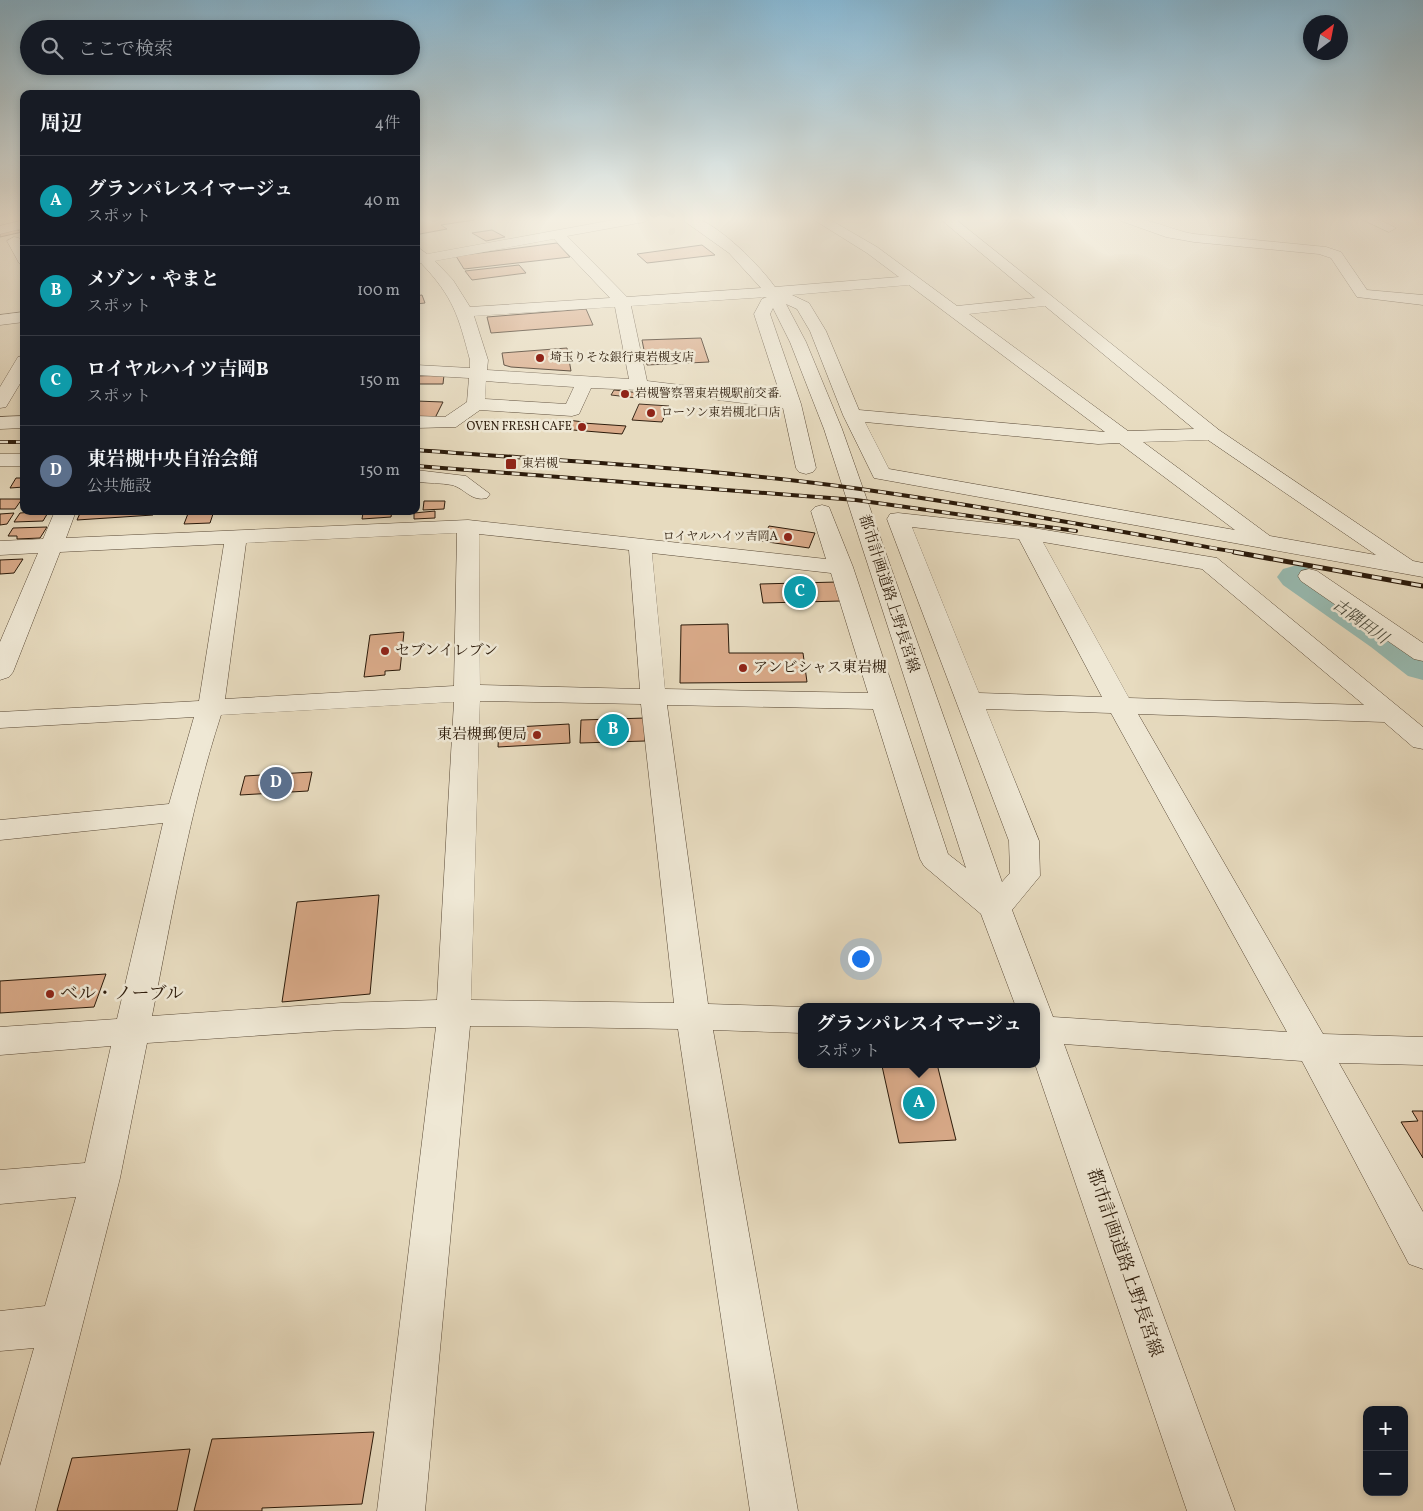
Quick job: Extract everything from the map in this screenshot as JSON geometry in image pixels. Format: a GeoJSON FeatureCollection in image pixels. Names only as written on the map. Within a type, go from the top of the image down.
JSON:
{"type":"FeatureCollection","features":[{"type":"Feature","properties":{"kind":"street"},"geometry":{"type":"LineString","coordinates":[[451,289],[465,312],[478,360],[476,404]]}},
{"type":"Feature","properties":{"kind":"street"},"geometry":{"type":"LineString","coordinates":[[610,289],[622,301],[639,385]]}},
{"type":"Feature","properties":{"kind":"street","name":"都市計画道路上野長宮線"},"geometry":{"type":"LineString","coordinates":[[768,289],[804,354],[833,429],[994,908],[1030,1003]]}},
{"type":"Feature","properties":{"kind":"street"},"geometry":{"type":"LineString","coordinates":[[465,312],[622,301],[773,295],[833,289]]}},
{"type":"Feature","properties":{"kind":"street"},"geometry":{"type":"LineString","coordinates":[[924,289],[1268,544]]}},
{"type":"Feature","properties":{"kind":"street"},"geometry":{"type":"LineString","coordinates":[[1035,289],[1212,434],[1416,569]]}},
{"type":"Feature","properties":{"kind":"street"},"geometry":{"type":"LineString","coordinates":[[1358,289],[1362,294],[1423,300]]}},
{"type":"Feature","properties":{"kind":"street"},"geometry":{"type":"LineString","coordinates":[[773,295],[762,314],[778,354],[792,404],[806,468]]}},
{"type":"Feature","properties":{"kind":"street"},"geometry":{"type":"LineString","coordinates":[[773,295],[802,306],[818,331],[852,415],[881,474],[1416,569]]}},
{"type":"Feature","properties":{"kind":"street"},"geometry":{"type":"LineString","coordinates":[[954,311],[1051,301]]}},
{"type":"Feature","properties":{"kind":"street"},"geometry":{"type":"LineString","coordinates":[[0,320],[20,318]]}},
{"type":"Feature","properties":{"kind":"street"},"geometry":{"type":"LineString","coordinates":[[0,403],[20,368]]}},
{"type":"Feature","properties":{"kind":"street"},"geometry":{"type":"LineString","coordinates":[[420,370],[455,371],[498,377],[639,385],[792,404]]}},
{"type":"Feature","properties":{"kind":"street"},"geometry":{"type":"LineString","coordinates":[[420,422],[449,423],[476,404],[572,410],[585,382]]}},
{"type":"Feature","properties":{"kind":"street"},"geometry":{"type":"LineString","coordinates":[[852,415],[1098,438],[1126,439],[1212,434]]}},
{"type":"Feature","properties":{"kind":"street"},"geometry":{"type":"LineString","coordinates":[[0,423],[20,422]]}},
{"type":"Feature","properties":{"kind":"street"},"geometry":{"type":"LineString","coordinates":[[0,460],[20,460]]}},
{"type":"Feature","properties":{"kind":"street"},"geometry":{"type":"LineString","coordinates":[[420,476],[459,480],[480,494]]}},
{"type":"Feature","properties":{"kind":"street"},"geometry":{"type":"LineString","coordinates":[[822,511],[842,567],[935,859],[994,908],[1025,876],[1024,841],[898,519],[1027,533],[1209,563],[1423,741]]}},
{"type":"Feature","properties":{"kind":"street"},"geometry":{"type":"LineString","coordinates":[[0,672],[64,515]]}},
{"type":"Feature","properties":{"kind":"street"},"geometry":{"type":"LineString","coordinates":[[0,548],[468,526],[842,567]]}},
{"type":"Feature","properties":{"kind":"street"},"geometry":{"type":"LineString","coordinates":[[402,1511],[452,1048],[467,693],[468,526]]}},
{"type":"Feature","properties":{"kind":"street"},"geometry":{"type":"LineString","coordinates":[[1027,533],[1119,704],[1313,1048],[1423,1251]]}},
{"type":"Feature","properties":{"kind":"street"},"geometry":{"type":"LineString","coordinates":[[12,1511],[60,1325],[101,1178],[165,875],[197,748],[211,707],[236,536]]}},
{"type":"Feature","properties":{"kind":"street"},"geometry":{"type":"LineString","coordinates":[[640,545],[653,695],[693,1016],[774,1511]]}},
{"type":"Feature","properties":{"kind":"street"},"geometry":{"type":"LineString","coordinates":[[1309,576],[1423,654]]}},
{"type":"Feature","properties":{"kind":"street"},"geometry":{"type":"LineString","coordinates":[[0,720],[467,693],[885,700]]}},
{"type":"Feature","properties":{"kind":"street"},"geometry":{"type":"LineString","coordinates":[[969,702],[1119,704],[1391,714]]}},
{"type":"Feature","properties":{"kind":"street"},"geometry":{"type":"LineString","coordinates":[[0,830],[182,812]]}},
{"type":"Feature","properties":{"kind":"street"},"geometry":{"type":"LineString","coordinates":[[0,1041],[280,1020],[454,1013],[693,1016],[798,1020]]}},
{"type":"Feature","properties":{"kind":"street"},"geometry":{"type":"LineString","coordinates":[[1040,1020],[1313,1048],[1423,1051]]}},
{"type":"Feature","properties":{"kind":"street","name":"都市計画道路上野長宮線"},"geometry":{"type":"LineString","coordinates":[[1040,1028],[1211,1511]]}},
{"type":"Feature","properties":{"kind":"street"},"geometry":{"type":"LineString","coordinates":[[0,1187],[101,1178]]}},
{"type":"Feature","properties":{"kind":"street"},"geometry":{"type":"LineString","coordinates":[[0,1331],[60,1325]]}},
{"type":"Feature","properties":{"kind":"building"},"geometry":{"type":"Polygon","coordinates":[[[420,295],[422,295],[425,303],[420,304],[420,295]]]}},
{"type":"Feature","properties":{"kind":"building"},"geometry":{"type":"Polygon","coordinates":[[[586,309],[593,325],[491,333],[487,317],[586,309]]]}},
{"type":"Feature","properties":{"kind":"building"},"geometry":{"type":"Polygon","coordinates":[[[701,338],[709,362],[647,365],[642,340],[701,338]]]}},
{"type":"Feature","properties":{"kind":"building"},"geometry":{"type":"Polygon","coordinates":[[[567,348],[571,371],[504,365],[502,353],[567,348]]]}},
{"type":"Feature","properties":{"kind":"building"},"geometry":{"type":"Polygon","coordinates":[[[444,375],[443,384],[420,384],[420,376],[444,375]]]}},
{"type":"Feature","properties":{"kind":"building"},"geometry":{"type":"Polygon","coordinates":[[[614,390],[640,393],[637,398],[611,395],[614,390]]]}},
{"type":"Feature","properties":{"kind":"building"},"geometry":{"type":"Polygon","coordinates":[[[420,401],[443,402],[435,418],[420,417],[420,401]]]}},
{"type":"Feature","properties":{"kind":"building"},"geometry":{"type":"Polygon","coordinates":[[[639,404],[669,406],[662,422],[632,420],[639,404]]]}},
{"type":"Feature","properties":{"kind":"building"},"geometry":{"type":"Polygon","coordinates":[[[567,420],[626,426],[622,434],[561,429],[567,420]]]}},
{"type":"Feature","properties":{"kind":"building"},"geometry":{"type":"Polygon","coordinates":[[[16,478],[20,478],[20,487],[10,488],[16,478]]]}},
{"type":"Feature","properties":{"kind":"building"},"geometry":{"type":"Polygon","coordinates":[[[0,499],[20,499],[20,502],[15,509],[0,509],[0,499]]]}},
{"type":"Feature","properties":{"kind":"building"},"geometry":{"type":"Polygon","coordinates":[[[424,501],[445,501],[444,509],[423,510],[424,501]]]}},
{"type":"Feature","properties":{"kind":"building"},"geometry":{"type":"Polygon","coordinates":[[[435,511],[435,518],[414,519],[414,515],[420,515],[420,512],[435,511]]]}},
{"type":"Feature","properties":{"kind":"building"},"geometry":{"type":"Polygon","coordinates":[[[14,513],[7,524],[0,525],[0,514],[14,513]]]}},
{"type":"Feature","properties":{"kind":"building"},"geometry":{"type":"Polygon","coordinates":[[[20,513],[20,515],[47,515],[43,521],[14,522],[20,513]]]}},
{"type":"Feature","properties":{"kind":"building"},"geometry":{"type":"Polygon","coordinates":[[[79,515],[153,515],[77,520],[79,515]]]}},
{"type":"Feature","properties":{"kind":"building"},"geometry":{"type":"Polygon","coordinates":[[[187,515],[213,515],[210,523],[184,524],[187,515]]]}},
{"type":"Feature","properties":{"kind":"building"},"geometry":{"type":"Polygon","coordinates":[[[363,515],[391,515],[391,517],[362,519],[363,515]]]}},
{"type":"Feature","properties":{"kind":"building","name":"ロイヤルハイツ吉岡A"},"geometry":{"type":"Polygon","coordinates":[[[769,526],[815,533],[809,548],[761,541],[769,526]]]}},
{"type":"Feature","properties":{"kind":"building"},"geometry":{"type":"Polygon","coordinates":[[[47,527],[40,538],[17,539],[17,536],[8,536],[13,528],[47,527]]]}},
{"type":"Feature","properties":{"kind":"building"},"geometry":{"type":"Polygon","coordinates":[[[23,559],[14,573],[0,574],[0,560],[23,559]]]}},
{"type":"Feature","properties":{"kind":"building"},"geometry":{"type":"Polygon","coordinates":[[[837,582],[841,601],[763,603],[760,584],[837,582]]]}},
{"type":"Feature","properties":{"kind":"building","name":"アンビシャス東岩槻"},"geometry":{"type":"Polygon","coordinates":[[[728,624],[729,653],[803,653],[807,682],[680,683],[681,625],[728,624]]]}},
{"type":"Feature","properties":{"kind":"building"},"geometry":{"type":"Polygon","coordinates":[[[404,632],[400,670],[385,671],[385,675],[364,677],[370,635],[404,632]]]}},
{"type":"Feature","properties":{"kind":"building"},"geometry":{"type":"Polygon","coordinates":[[[645,718],[645,741],[580,743],[581,720],[645,718]]]}},
{"type":"Feature","properties":{"kind":"building"},"geometry":{"type":"Polygon","coordinates":[[[569,724],[570,743],[498,747],[499,728],[569,724]]]}},
{"type":"Feature","properties":{"kind":"building"},"geometry":{"type":"Polygon","coordinates":[[[312,772],[308,791],[240,795],[245,776],[312,772]]]}},
{"type":"Feature","properties":{"kind":"building"},"geometry":{"type":"Polygon","coordinates":[[[379,895],[370,994],[282,1002],[297,902],[379,895]]]}},
{"type":"Feature","properties":{"kind":"building","name":"ベル・ノーブル"},"geometry":{"type":"Polygon","coordinates":[[[106,974],[94,1007],[0,1013],[0,981],[106,974]]]}},
{"type":"Feature","properties":{"kind":"building"},"geometry":{"type":"Polygon","coordinates":[[[882,1068],[938,1068],[956,1140],[899,1143],[882,1068]]]}},
{"type":"Feature","properties":{"kind":"building"},"geometry":{"type":"Polygon","coordinates":[[[1412,1111],[1423,1111],[1423,1158],[1401,1122],[1418,1121],[1412,1111]]]}},
{"type":"Feature","properties":{"kind":"building"},"geometry":{"type":"Polygon","coordinates":[[[374,1432],[362,1504],[262,1508],[262,1511],[194,1511],[212,1439],[374,1432]]]}},
{"type":"Feature","properties":{"kind":"building"},"geometry":{"type":"Polygon","coordinates":[[[190,1449],[177,1511],[57,1511],[72,1458],[190,1449]]]}},
{"type":"Feature","properties":{"kind":"waterway","name":"古隅田川"},"geometry":{"type":"LineString","coordinates":[[1297,577],[1386,638],[1423,667]]}},
{"type":"Feature","properties":{"kind":"railway"},"geometry":{"type":"LineString","coordinates":[[0,442],[20,442]]}},
{"type":"Feature","properties":{"kind":"railway"},"geometry":{"type":"LineString","coordinates":[[420,450],[635,466],[799,481],[950,503],[1241,553]]}},
{"type":"Feature","properties":{"kind":"railway"},"geometry":{"type":"LineString","coordinates":[[420,466],[856,500],[1076,531]]}},
{"type":"Feature","properties":{"kind":"railway"},"geometry":{"type":"LineString","coordinates":[[1234,552],[1423,586]]}},
{"type":"Feature","properties":{"kind":"place","name":"埼玉りそな銀行東岩槻支店"},"geometry":{"type":"Point","coordinates":[540,358]}},
{"type":"Feature","properties":{"kind":"place","name":"岩槻警察署東岩槻駅前交番"},"geometry":{"type":"Point","coordinates":[625,394]}},
{"type":"Feature","properties":{"kind":"place","name":"ローソン東岩槻北口店"},"geometry":{"type":"Point","coordinates":[651,413]}},
{"type":"Feature","properties":{"kind":"place","name":"OVEN FRESH CAFE"},"geometry":{"type":"Point","coordinates":[582,427]}},
{"type":"Feature","properties":{"kind":"place","name":"東岩槻"},"geometry":{"type":"Point","coordinates":[511,464]}},
{"type":"Feature","properties":{"kind":"place","name":"ロイヤルハイツ吉岡A"},"geometry":{"type":"Point","coordinates":[788,537]}},
{"type":"Feature","properties":{"kind":"place","name":"ロイヤルハイツ吉岡B"},"geometry":{"type":"Point","coordinates":[800,592]}},
{"type":"Feature","properties":{"kind":"place","name":"セブンイレブン"},"geometry":{"type":"Point","coordinates":[385,651]}},
{"type":"Feature","properties":{"kind":"place","name":"アンビシャス東岩槻"},"geometry":{"type":"Point","coordinates":[743,668]}},
{"type":"Feature","properties":{"kind":"place","name":"メゾン・やまと"},"geometry":{"type":"Point","coordinates":[613,730]}},
{"type":"Feature","properties":{"kind":"place","name":"東岩槻郵便局"},"geometry":{"type":"Point","coordinates":[537,735]}},
{"type":"Feature","properties":{"kind":"place","name":"東岩槻中央自治会館"},"geometry":{"type":"Point","coordinates":[276,783]}},
{"type":"Feature","properties":{"kind":"place","name":"ベル・ノーブル"},"geometry":{"type":"Point","coordinates":[50,994]}},
{"type":"Feature","properties":{"kind":"place","name":"グランパレスイマージュ"},"geometry":{"type":"Point","coordinates":[919,1103]}}]}
